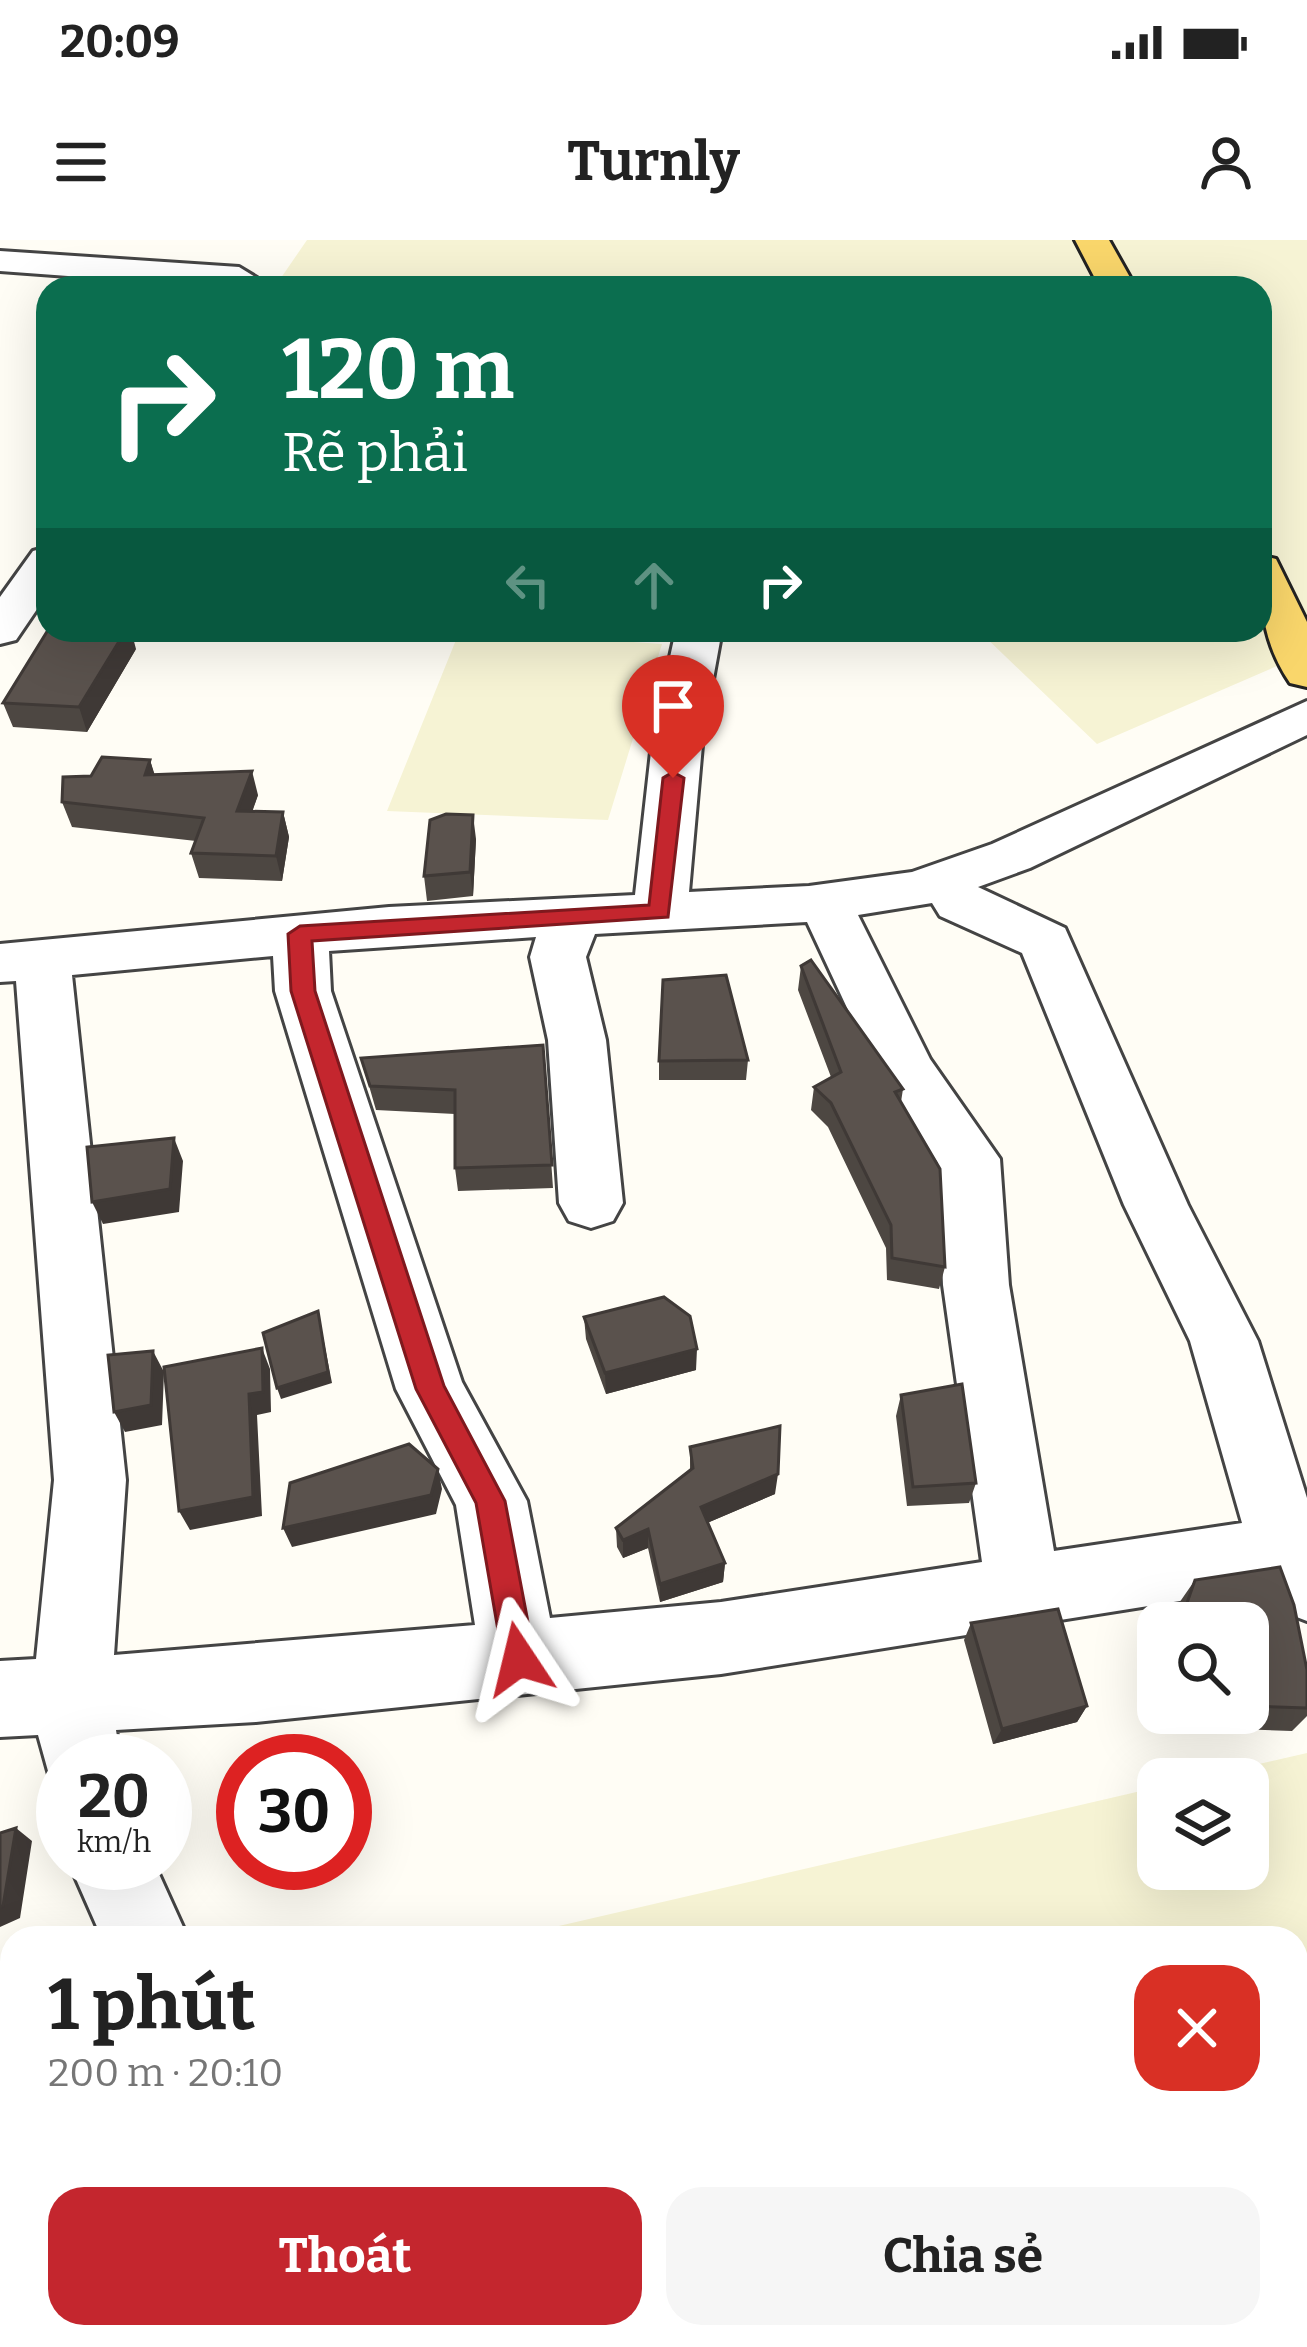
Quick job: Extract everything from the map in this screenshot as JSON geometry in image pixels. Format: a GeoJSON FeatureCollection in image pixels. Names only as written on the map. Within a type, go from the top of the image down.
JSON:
{"type":"FeatureCollection","features":[{"type":"Feature","properties":{"kind":"main road"},"geometry":{"type":"LineString","coordinates":[[1092,240],[1112,276]]}},
{"type":"Feature","properties":{"kind":"main road"},"geometry":{"type":"LineString","coordinates":[[1272,595],[1307,673]]}},
{"type":"Feature","properties":{"kind":"street"},"geometry":{"type":"LineString","coordinates":[[241,276],[264,240]]}},
{"type":"Feature","properties":{"kind":"street"},"geometry":{"type":"LineString","coordinates":[[0,261],[161,276]]}},
{"type":"Feature","properties":{"kind":"street"},"geometry":{"type":"LineString","coordinates":[[0,630],[36,578]]}},
{"type":"Feature","properties":{"kind":"street"},"geometry":{"type":"LineString","coordinates":[[660,912],[678,734],[697,642]]}},
{"type":"Feature","properties":{"kind":"street"},"geometry":{"type":"LineString","coordinates":[[948,879],[959,903],[1045,941],[1156,1205],[1223,1341],[1300,1561],[1023,1589],[721,1638],[51,1718],[90,1480],[21,961],[300,934],[824,902],[919,889],[1136,800],[1307,716]]}},
{"type":"Feature","properties":{"kind":"street"},"geometry":{"type":"LineString","coordinates":[[824,902],[906,1070],[969,1159],[976,1285],[1023,1589]]}},
{"type":"Feature","properties":{"kind":"street"},"geometry":{"type":"LineString","coordinates":[[579,916],[564,934],[558,957],[578,1040],[591,1203]]}},
{"type":"Feature","properties":{"kind":"street"},"geometry":{"type":"LineString","coordinates":[[300,934],[303,991],[430,1389],[490,1501],[519,1659]]}},
{"type":"Feature","properties":{"kind":"street"},"geometry":{"type":"LineString","coordinates":[[124,1890],[140,1926]]}},
{"type":"Feature","properties":{"kind":"shaded area"},"geometry":{"type":"Polygon","coordinates":[[[307,240],[1307,240],[1307,653],[1097,744],[990,642],[1272,642],[1272,276],[282,276],[307,240]]]}},
{"type":"Feature","properties":{"kind":"shaded area"},"geometry":{"type":"Polygon","coordinates":[[[455,642],[662,644],[608,820],[387,811],[455,642]]]}},
{"type":"Feature","properties":{"kind":"shaded area"},"geometry":{"type":"Polygon","coordinates":[[[1307,1753],[1307,1926],[559,1926],[1137,1792],[1137,1890],[1269,1890],[1269,1762],[1307,1753]]]}},
{"type":"Feature","properties":{"kind":"building"},"geometry":{"type":"Polygon","coordinates":[[[41,642],[119,642],[79,707],[3,703],[41,642]]]}},
{"type":"Feature","properties":{"kind":"building"},"geometry":{"type":"Polygon","coordinates":[[[102,757],[150,760],[145,775],[252,771],[237,811],[283,812],[276,856],[191,853],[204,818],[62,802],[63,777],[91,776],[102,757]]]}},
{"type":"Feature","properties":{"kind":"building"},"geometry":{"type":"Polygon","coordinates":[[[446,814],[473,815],[470,872],[424,876],[430,820],[446,814]]]}},
{"type":"Feature","properties":{"kind":"building"},"geometry":{"type":"Polygon","coordinates":[[[811,960],[903,1089],[895,1092],[940,1169],[945,1267],[892,1258],[891,1225],[831,1103],[814,1087],[841,1072],[801,966],[811,960]]]}},
{"type":"Feature","properties":{"kind":"building"},"geometry":{"type":"Polygon","coordinates":[[[726,975],[748,1060],[659,1061],[663,980],[726,975]]]}},
{"type":"Feature","properties":{"kind":"building"},"geometry":{"type":"Polygon","coordinates":[[[543,1045],[552,1165],[455,1168],[455,1090],[370,1086],[361,1058],[543,1045]]]}},
{"type":"Feature","properties":{"kind":"building"},"geometry":{"type":"Polygon","coordinates":[[[174,1138],[170,1189],[92,1202],[87,1147],[174,1138]]]}},
{"type":"Feature","properties":{"kind":"building"},"geometry":{"type":"Polygon","coordinates":[[[664,1297],[690,1316],[697,1349],[605,1373],[584,1317],[664,1297]]]}},
{"type":"Feature","properties":{"kind":"building"},"geometry":{"type":"Polygon","coordinates":[[[318,1311],[328,1372],[277,1388],[263,1333],[318,1311]]]}},
{"type":"Feature","properties":{"kind":"building"},"geometry":{"type":"Polygon","coordinates":[[[262,1348],[263,1392],[249,1394],[253,1497],[179,1511],[164,1367],[262,1348]]]}},
{"type":"Feature","properties":{"kind":"building"},"geometry":{"type":"Polygon","coordinates":[[[153,1351],[151,1405],[114,1412],[108,1355],[153,1351]]]}},
{"type":"Feature","properties":{"kind":"building"},"geometry":{"type":"Polygon","coordinates":[[[962,1384],[976,1483],[913,1487],[901,1395],[962,1384]]]}},
{"type":"Feature","properties":{"kind":"building"},"geometry":{"type":"Polygon","coordinates":[[[780,1426],[778,1474],[701,1507],[725,1563],[660,1584],[648,1529],[623,1540],[616,1528],[693,1468],[690,1447],[780,1426]]]}},
{"type":"Feature","properties":{"kind":"building"},"geometry":{"type":"Polygon","coordinates":[[[409,1444],[438,1469],[431,1495],[283,1528],[290,1483],[409,1444]]]}},
{"type":"Feature","properties":{"kind":"building"},"geometry":{"type":"Polygon","coordinates":[[[1280,1567],[1294,1605],[1307,1670],[1307,1708],[1269,1707],[1269,1602],[1187,1602],[1195,1580],[1280,1567]]]}},
{"type":"Feature","properties":{"kind":"building"},"geometry":{"type":"Polygon","coordinates":[[[1058,1609],[1087,1706],[1002,1729],[971,1623],[1058,1609]]]}},
{"type":"Feature","properties":{"kind":"building"},"geometry":{"type":"Polygon","coordinates":[[[16,1828],[3,1906],[0,1908],[0,1833],[16,1828]]]}},
{"type":"Feature","properties":{"kind":"route"},"geometry":{"type":"LineString","coordinates":[[519,1659],[490,1501],[430,1389],[303,991],[300,934],[660,912],[673,778]]}}]}
